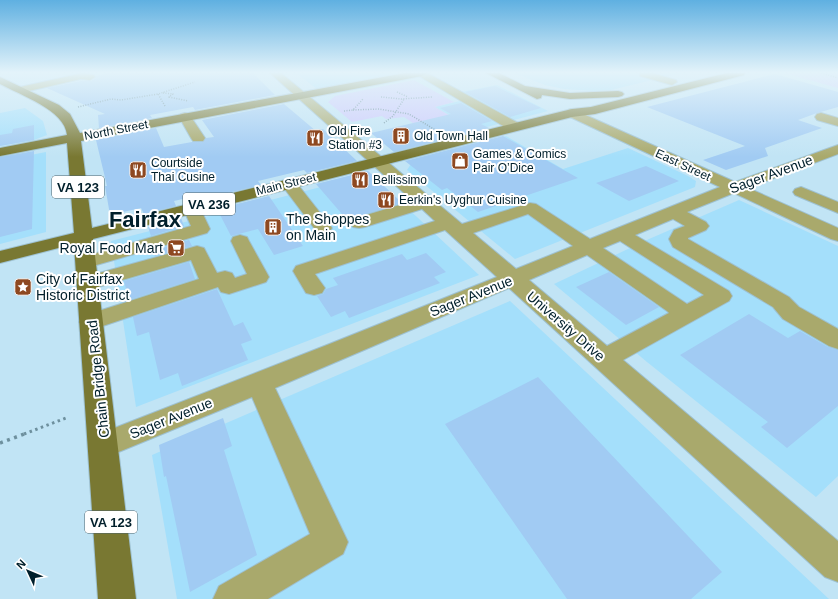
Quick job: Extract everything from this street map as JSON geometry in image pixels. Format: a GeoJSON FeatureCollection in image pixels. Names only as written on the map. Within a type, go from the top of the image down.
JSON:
{"type":"FeatureCollection","features":[{"type":"Feature","properties":{"kind":"main road","name":"Chain Bridge Road"},"geometry":{"type":"LineString","coordinates":[[42,101],[66,117],[73,130],[104,445],[117,599]]}},
{"type":"Feature","properties":{"kind":"main road","name":"North Street"},"geometry":{"type":"LineString","coordinates":[[1,152],[270,101]]}},
{"type":"Feature","properties":{"kind":"main road"},"geometry":{"type":"LineString","coordinates":[[548,101],[572,113]]}},
{"type":"Feature","properties":{"kind":"main road","name":"Main Street"},"geometry":{"type":"LineString","coordinates":[[572,113],[583,108],[610,101]]}},
{"type":"Feature","properties":{"kind":"main road","name":"Main Street"},"geometry":{"type":"LineString","coordinates":[[0,257],[515,127],[630,101]]}},
{"type":"Feature","properties":{"kind":"street","name":"University Drive"},"geometry":{"type":"LineString","coordinates":[[307,101],[378,161],[603,359],[836,559]]}},
{"type":"Feature","properties":{"kind":"street"},"geometry":{"type":"LineString","coordinates":[[470,101],[515,127]]}},
{"type":"Feature","properties":{"kind":"street","name":"East Street"},"geometry":{"type":"LineString","coordinates":[[572,113],[838,235]]}},
{"type":"Feature","properties":{"kind":"street"},"geometry":{"type":"LineString","coordinates":[[184,117],[198,138]]}},
{"type":"Feature","properties":{"kind":"street"},"geometry":{"type":"LineString","coordinates":[[821,117],[838,122]]}},
{"type":"Feature","properties":{"kind":"street","name":"Sager Avenue"},"geometry":{"type":"LineString","coordinates":[[104,445],[673,212],[838,149]]}},
{"type":"Feature","properties":{"kind":"street"},"geometry":{"type":"LineString","coordinates":[[288,184],[323,228]]}},
{"type":"Feature","properties":{"kind":"street"},"geometry":{"type":"LineString","coordinates":[[801,192],[838,208]]}},
{"type":"Feature","properties":{"kind":"street"},"geometry":{"type":"LineString","coordinates":[[359,223],[425,203]]}},
{"type":"Feature","properties":{"kind":"street"},"geometry":{"type":"LineString","coordinates":[[86,262],[201,230],[192,208]]}},
{"type":"Feature","properties":{"kind":"street"},"geometry":{"type":"LineString","coordinates":[[314,288],[303,271],[453,227],[530,208],[675,306],[685,315]]}},
{"type":"Feature","properties":{"kind":"street"},"geometry":{"type":"LineString","coordinates":[[673,212],[700,226],[681,234],[678,238],[680,243],[781,302],[791,313],[838,340]]}},
{"type":"Feature","properties":{"kind":"street"},"geometry":{"type":"LineString","coordinates":[[136,222],[140,247]]}},
{"type":"Feature","properties":{"kind":"street"},"geometry":{"type":"LineString","coordinates":[[603,359],[721,296],[621,234]]}},
{"type":"Feature","properties":{"kind":"street"},"geometry":{"type":"LineString","coordinates":[[92,322],[225,278],[229,287],[259,277],[240,241]]}},
{"type":"Feature","properties":{"kind":"street"},"geometry":{"type":"LineString","coordinates":[[88,283],[197,252],[211,282]]}},
{"type":"Feature","properties":{"kind":"street"},"geometry":{"type":"LineString","coordinates":[[232,599],[331,542],[260,382]]}},
{"type":"Feature","properties":{"kind":"path"},"geometry":{"type":"LineString","coordinates":[[77,107],[103,101]]}},
{"type":"Feature","properties":{"kind":"path"},"geometry":{"type":"LineString","coordinates":[[161,101],[168,108]]}},
{"type":"Feature","properties":{"kind":"path"},"geometry":{"type":"LineString","coordinates":[[186,101],[190,102]]}},
{"type":"Feature","properties":{"kind":"path"},"geometry":{"type":"LineString","coordinates":[[353,110],[360,101]]}},
{"type":"Feature","properties":{"kind":"path"},"geometry":{"type":"LineString","coordinates":[[384,123],[390,120],[397,112],[403,101]]}},
{"type":"Feature","properties":{"kind":"path"},"geometry":{"type":"LineString","coordinates":[[342,111],[379,110],[409,114],[438,131],[431,133]]}},
{"type":"Feature","properties":{"kind":"path"},"geometry":{"type":"LineString","coordinates":[[0,443],[66,418]]}},
{"type":"Feature","properties":{"kind":"shaded area"},"geometry":{"type":"Polygon","coordinates":[[[460,101],[528,101],[548,111],[475,130],[435,107],[460,101]]]}},
{"type":"Feature","properties":{"kind":"shaded area"},"geometry":{"type":"Polygon","coordinates":[[[328,102],[454,102],[435,107],[452,117],[413,123],[404,117],[386,119],[382,116],[352,122],[328,102]]]}},
{"type":"Feature","properties":{"kind":"shaded area"},"geometry":{"type":"Polygon","coordinates":[[[25,108],[43,121],[47,135],[34,140],[0,146],[0,113],[25,108]]]}},
{"type":"Feature","properties":{"kind":"shaded area"},"geometry":{"type":"Polygon","coordinates":[[[506,136],[563,169],[628,148],[688,176],[696,181],[695,187],[515,259],[407,170],[413,161],[506,136]]]}},
{"type":"Feature","properties":{"kind":"shaded area"},"geometry":{"type":"Polygon","coordinates":[[[46,152],[46,232],[0,244],[0,161],[46,152]]]}},
{"type":"Feature","properties":{"kind":"shaded area"},"geometry":{"type":"Polygon","coordinates":[[[371,174],[479,275],[136,407],[111,241],[371,174]]]}},
{"type":"Feature","properties":{"kind":"shaded area"},"geometry":{"type":"Polygon","coordinates":[[[739,200],[838,246],[838,476],[816,497],[647,362],[554,284],[649,239],[739,200]]]}},
{"type":"Feature","properties":{"kind":"shaded area"},"geometry":{"type":"Polygon","coordinates":[[[510,301],[829,599],[177,599],[152,455],[510,301]]]}},
{"type":"Feature","properties":{"kind":"building"},"geometry":{"type":"Polygon","coordinates":[[[76,101],[243,101],[195,110],[193,107],[150,115],[152,118],[99,128],[98,115],[105,114],[76,101]]]}},
{"type":"Feature","properties":{"kind":"building"},"geometry":{"type":"Polygon","coordinates":[[[481,101],[526,101],[541,108],[510,117],[481,101]]]}},
{"type":"Feature","properties":{"kind":"building"},"geometry":{"type":"Polygon","coordinates":[[[670,101],[838,101],[838,107],[798,120],[822,128],[765,148],[768,156],[726,170],[703,160],[745,146],[647,107],[670,101]]]}},
{"type":"Feature","properties":{"kind":"building"},"geometry":{"type":"Polygon","coordinates":[[[461,103],[492,121],[481,124],[489,128],[394,152],[371,133],[451,114],[440,108],[461,103]]]}},
{"type":"Feature","properties":{"kind":"building"},"geometry":{"type":"Polygon","coordinates":[[[284,104],[316,131],[323,129],[357,161],[307,173],[304,170],[258,181],[261,185],[211,197],[209,193],[174,201],[176,206],[144,214],[141,208],[110,215],[105,186],[107,186],[96,140],[156,128],[164,147],[192,142],[203,142],[206,138],[214,137],[202,120],[284,104]]]}},
{"type":"Feature","properties":{"kind":"building"},"geometry":{"type":"Polygon","coordinates":[[[34,125],[34,140],[0,146],[0,135],[12,133],[13,129],[34,125]]]}},
{"type":"Feature","properties":{"kind":"building"},"geometry":{"type":"Polygon","coordinates":[[[503,136],[578,178],[478,212],[447,188],[442,190],[405,161],[503,136]]]}},
{"type":"Feature","properties":{"kind":"building"},"geometry":{"type":"Polygon","coordinates":[[[34,151],[32,229],[0,237],[0,157],[34,151]]]}},
{"type":"Feature","properties":{"kind":"building"},"geometry":{"type":"Polygon","coordinates":[[[646,166],[679,181],[629,201],[596,183],[646,166]]]}},
{"type":"Feature","properties":{"kind":"building"},"geometry":{"type":"Polygon","coordinates":[[[368,171],[402,203],[353,218],[348,221],[316,184],[368,171]]]}},
{"type":"Feature","properties":{"kind":"building","name":"The Shoppes on Main"},"geometry":{"type":"Polygon","coordinates":[[[269,196],[303,246],[274,255],[258,229],[231,236],[217,209],[269,196]]]}},
{"type":"Feature","properties":{"kind":"building"},"geometry":{"type":"Polygon","coordinates":[[[181,218],[184,226],[151,236],[148,227],[181,218]]]}},
{"type":"Feature","properties":{"kind":"building"},"geometry":{"type":"Polygon","coordinates":[[[189,240],[192,246],[155,256],[154,254],[156,254],[155,250],[189,240]]]}},
{"type":"Feature","properties":{"kind":"building"},"geometry":{"type":"Polygon","coordinates":[[[426,253],[446,272],[434,277],[440,283],[349,318],[345,311],[331,317],[317,296],[323,294],[326,289],[338,285],[333,278],[402,254],[407,260],[426,253]]]}},
{"type":"Feature","properties":{"kind":"building"},"geometry":{"type":"Polygon","coordinates":[[[189,262],[195,279],[129,300],[124,281],[189,262]]]}},
{"type":"Feature","properties":{"kind":"building"},"geometry":{"type":"Polygon","coordinates":[[[609,272],[659,307],[626,325],[576,287],[609,272]]]}},
{"type":"Feature","properties":{"kind":"building"},"geometry":{"type":"Polygon","coordinates":[[[217,289],[234,326],[243,322],[252,340],[241,344],[248,360],[182,386],[178,373],[160,380],[149,332],[137,336],[133,317],[217,289]]]}},
{"type":"Feature","properties":{"kind":"building"},"geometry":{"type":"Polygon","coordinates":[[[749,314],[788,338],[800,331],[828,347],[838,350],[838,406],[787,448],[761,427],[768,422],[680,355],[749,314]]]}},
{"type":"Feature","properties":{"kind":"building"},"geometry":{"type":"Polygon","coordinates":[[[538,377],[722,572],[691,599],[567,599],[445,424],[538,377]]]}},
{"type":"Feature","properties":{"kind":"building"},"geometry":{"type":"Polygon","coordinates":[[[223,418],[232,446],[224,450],[257,555],[190,592],[166,476],[164,477],[159,445],[223,418]]]}},
{"type":"Feature","properties":{"kind":"place","name":"Old Town Hall"},"geometry":{"type":"Point","coordinates":[401,136]}},
{"type":"Feature","properties":{"kind":"place","name":"Old Fire Station #3"},"geometry":{"type":"Point","coordinates":[315,138]}},
{"type":"Feature","properties":{"kind":"place","name":"Games & Comics Pair O’Dice"},"geometry":{"type":"Point","coordinates":[460,161]}},
{"type":"Feature","properties":{"kind":"place","name":"Courtside Thai Cusine"},"geometry":{"type":"Point","coordinates":[138,170]}},
{"type":"Feature","properties":{"kind":"place","name":"Bellissimo"},"geometry":{"type":"Point","coordinates":[360,180]}},
{"type":"Feature","properties":{"kind":"place","name":"Eerkin's Uyghur Cuisine"},"geometry":{"type":"Point","coordinates":[386,200]}},
{"type":"Feature","properties":{"kind":"place","name":"The Shoppes on Main"},"geometry":{"type":"Point","coordinates":[273,227]}},
{"type":"Feature","properties":{"kind":"place","name":"Royal Food Mart"},"geometry":{"type":"Point","coordinates":[176,248]}},
{"type":"Feature","properties":{"kind":"place","name":"City of Fairfax Historic District"},"geometry":{"type":"Point","coordinates":[23,287]}},
{"type":"Feature","properties":{"kind":"district","name":"Fairfax"},"geometry":{"type":"Point","coordinates":[145,219]}}]}
